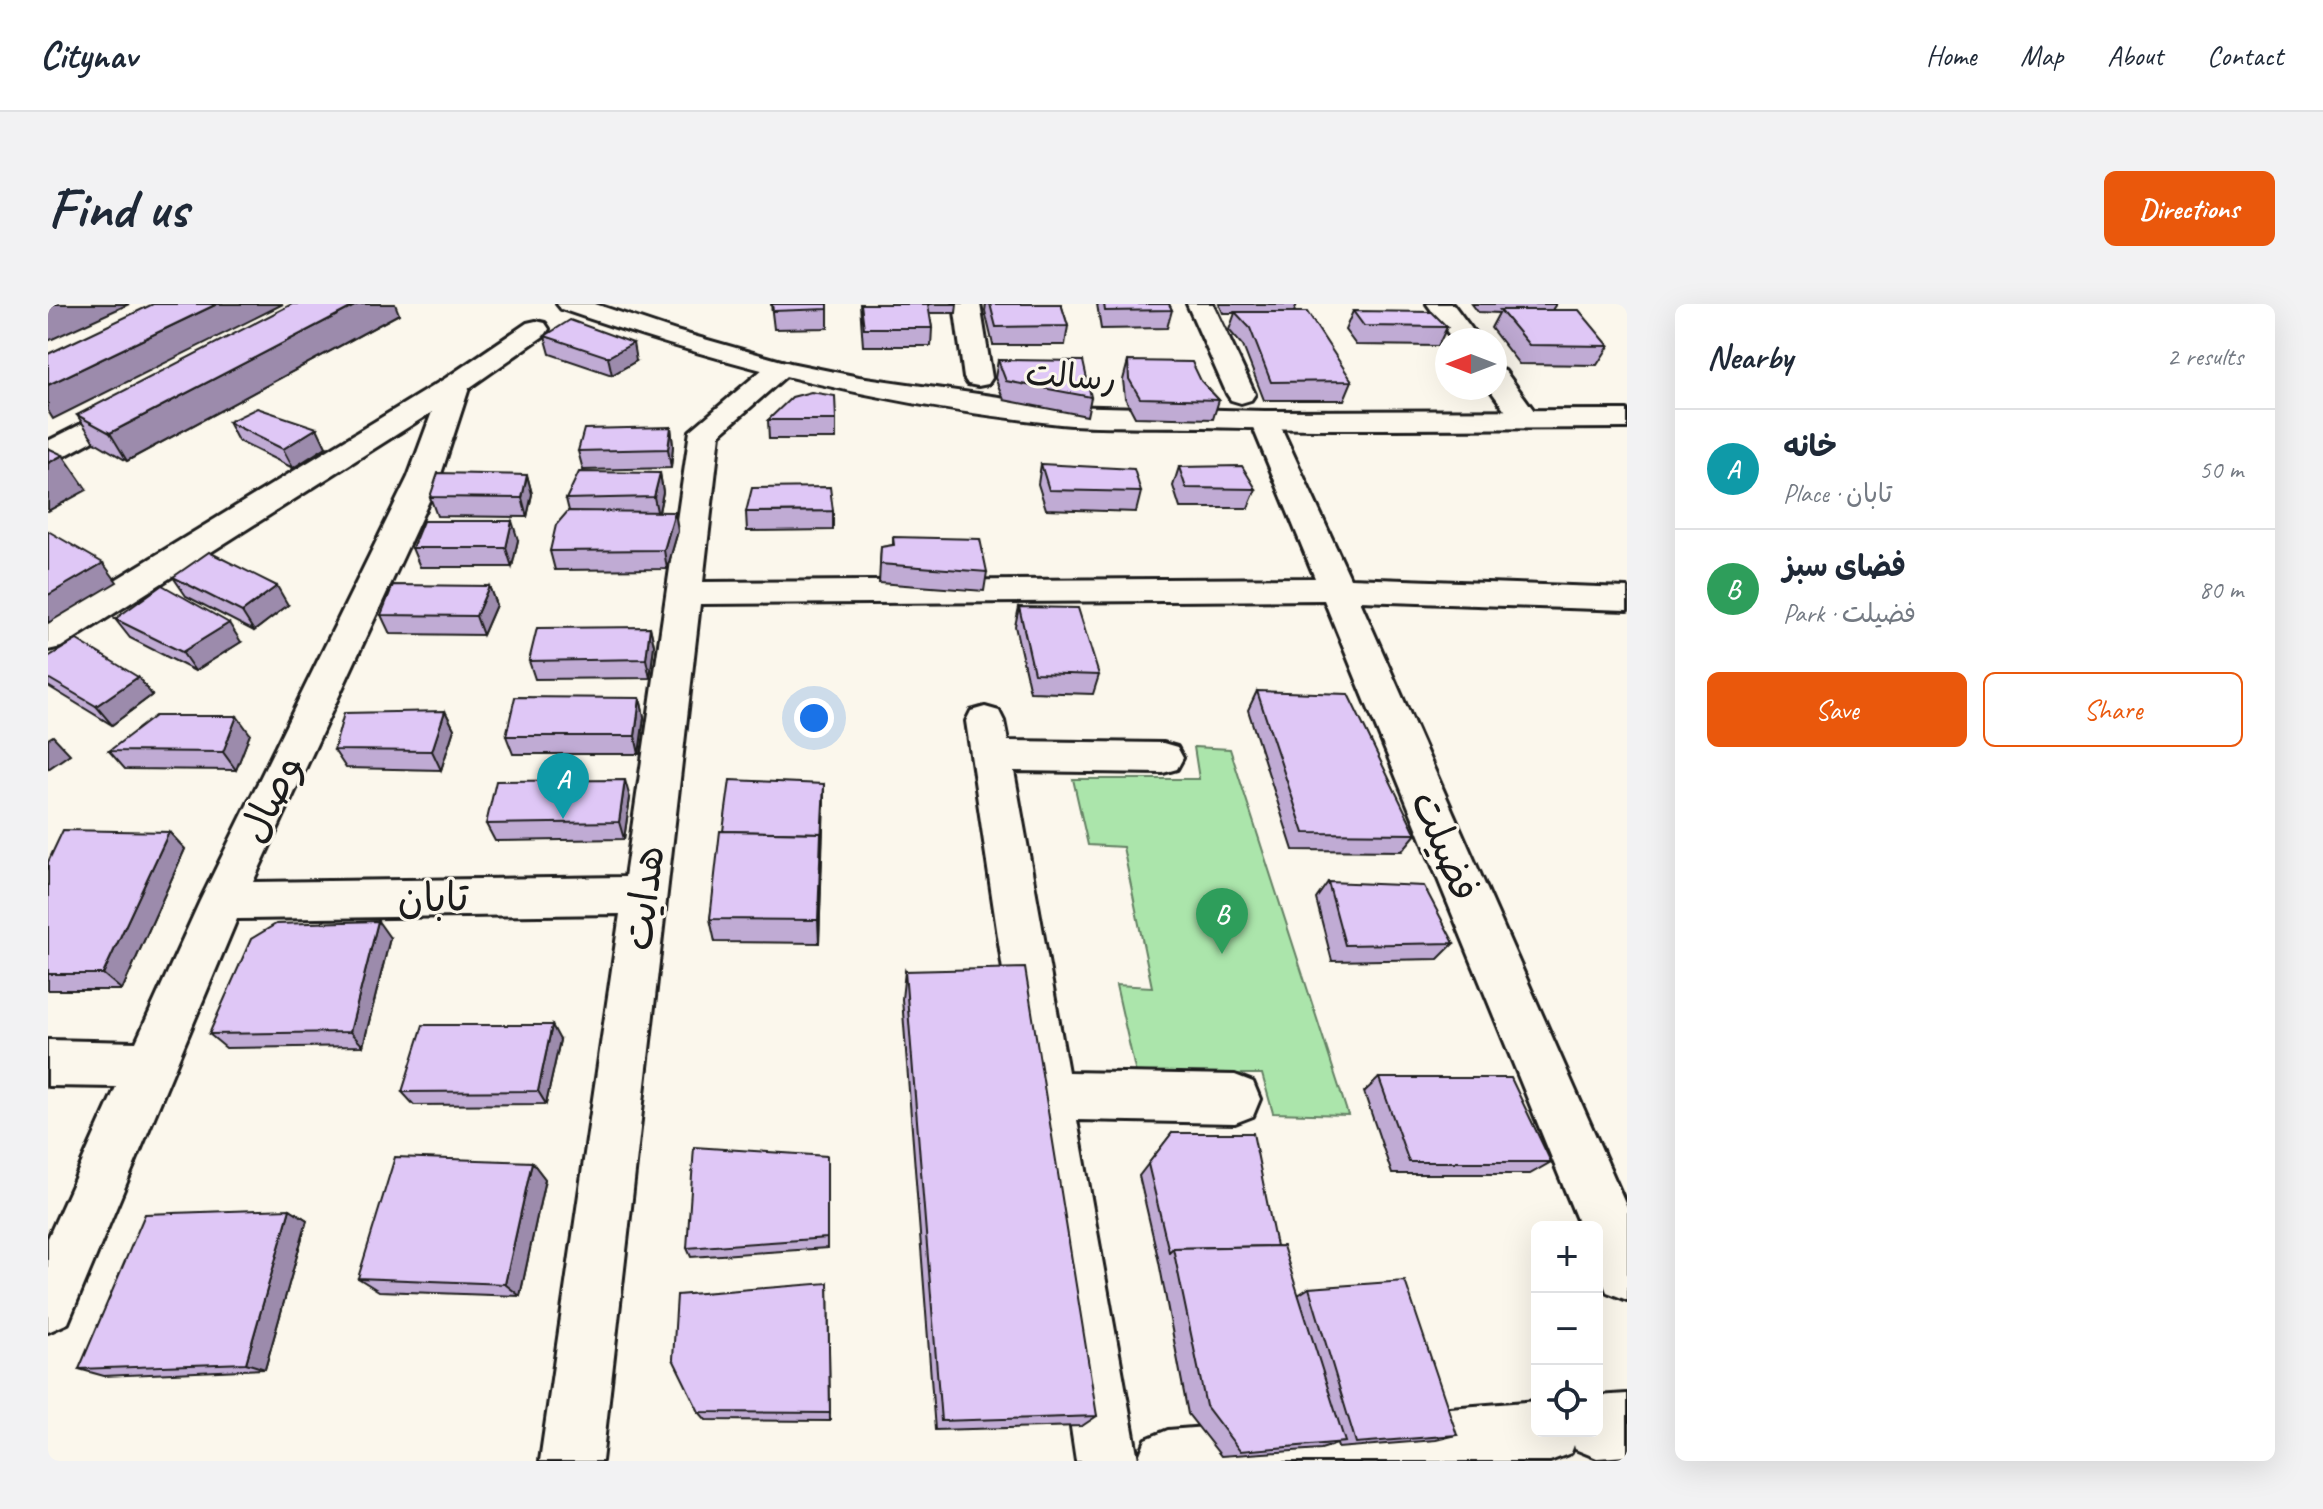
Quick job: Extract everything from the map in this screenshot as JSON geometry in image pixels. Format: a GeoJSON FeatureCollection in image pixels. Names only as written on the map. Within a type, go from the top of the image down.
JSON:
{"type":"FeatureCollection","features":[{"type":"Feature","properties":{"kind":"street","name":"رسالت"},"geometry":{"type":"LineString","coordinates":[[570,304],[667,337],[780,369],[859,386],[1061,415],[1253,407],[1627,419]]}},
{"type":"Feature","properties":{"kind":"street"},"geometry":{"type":"LineString","coordinates":[[967,304],[978,378]]}},
{"type":"Feature","properties":{"kind":"street","name":"فضیلت"},"geometry":{"type":"LineString","coordinates":[[1200,304],[1253,407],[1336,589],[1627,1272]]}},
{"type":"Feature","properties":{"kind":"street"},"geometry":{"type":"LineString","coordinates":[[1440,304],[1458,328]]}},
{"type":"Feature","properties":{"kind":"street"},"geometry":{"type":"LineString","coordinates":[[48,638],[456,384],[536,329]]}},
{"type":"Feature","properties":{"kind":"street","name":"هدایت"},"geometry":{"type":"LineString","coordinates":[[571,1461],[705,431],[780,369]]}},
{"type":"Feature","properties":{"kind":"street","name":"وصال"},"geometry":{"type":"LineString","coordinates":[[48,1303],[222,901],[424,477],[456,384]]}},
{"type":"Feature","properties":{"kind":"street"},"geometry":{"type":"LineString","coordinates":[[48,453],[159,393]]}},
{"type":"Feature","properties":{"kind":"street"},"geometry":{"type":"LineString","coordinates":[[1507,393],[1525,418]]}},
{"type":"Feature","properties":{"kind":"street"},"geometry":{"type":"LineString","coordinates":[[333,461],[372,456],[404,462],[424,477]]}},
{"type":"Feature","properties":{"kind":"street"},"geometry":{"type":"LineString","coordinates":[[684,593],[1336,589],[1627,599]]}},
{"type":"Feature","properties":{"kind":"street"},"geometry":{"type":"LineString","coordinates":[[1107,1461],[988,738],[1163,758]]}},
{"type":"Feature","properties":{"kind":"street","name":"تابان"},"geometry":{"type":"LineString","coordinates":[[222,901],[645,895]]}},
{"type":"Feature","properties":{"kind":"street"},"geometry":{"type":"LineString","coordinates":[[48,1063],[151,1065]]}},
{"type":"Feature","properties":{"kind":"street"},"geometry":{"type":"LineString","coordinates":[[1047,1096],[1235,1099]]}},
{"type":"Feature","properties":{"kind":"street"},"geometry":{"type":"LineString","coordinates":[[1603,1427],[1627,1425]]}},
{"type":"Feature","properties":{"kind":"street"},"geometry":{"type":"LineString","coordinates":[[1168,1461],[1531,1432]]}},
{"type":"Feature","properties":{"kind":"green space"},"geometry":{"type":"Polygon","coordinates":[[[1194,747],[1230,749],[1348,1115],[1273,1113],[1262,1074],[1136,1074],[1116,985],[1152,987],[1123,847],[1088,845],[1073,779],[1199,779],[1194,747]]]}},
{"type":"Feature","properties":{"kind":"building"},"geometry":{"type":"Polygon","coordinates":[[[153,304],[217,304],[48,385],[48,354],[153,304]]]}},
{"type":"Feature","properties":{"kind":"building"},"geometry":{"type":"Polygon","coordinates":[[[292,304],[358,304],[110,433],[77,415],[292,304]]]}},
{"type":"Feature","properties":{"kind":"building"},"geometry":{"type":"Polygon","coordinates":[[[772,304],[828,304],[828,309],[773,311],[772,304]]]}},
{"type":"Feature","properties":{"kind":"building"},"geometry":{"type":"Polygon","coordinates":[[[861,304],[928,304],[932,328],[864,328],[861,304]]]}},
{"type":"Feature","properties":{"kind":"building"},"geometry":{"type":"Polygon","coordinates":[[[990,304],[1061,304],[1068,326],[996,327],[990,304]]]}},
{"type":"Feature","properties":{"kind":"building"},"geometry":{"type":"Polygon","coordinates":[[[1104,304],[1169,304],[1172,310],[1105,311],[1104,304]]]}},
{"type":"Feature","properties":{"kind":"building"},"geometry":{"type":"Polygon","coordinates":[[[1500,310],[1579,310],[1609,346],[1529,345],[1500,310]]]}},
{"type":"Feature","properties":{"kind":"building"},"geometry":{"type":"Polygon","coordinates":[[[1353,311],[1432,312],[1447,327],[1364,326],[1353,311]]]}},
{"type":"Feature","properties":{"kind":"building"},"geometry":{"type":"Polygon","coordinates":[[[1235,312],[1307,312],[1352,381],[1271,382],[1250,328],[1235,312]]]}},
{"type":"Feature","properties":{"kind":"building"},"geometry":{"type":"Polygon","coordinates":[[[570,320],[633,343],[608,357],[545,336],[570,320]]]}},
{"type":"Feature","properties":{"kind":"building"},"geometry":{"type":"Polygon","coordinates":[[[998,360],[1083,361],[1091,397],[1006,381],[998,360]]]}},
{"type":"Feature","properties":{"kind":"building"},"geometry":{"type":"Polygon","coordinates":[[[1128,361],[1192,362],[1201,381],[1219,400],[1140,398],[1129,379],[1128,361]]]}},
{"type":"Feature","properties":{"kind":"building"},"geometry":{"type":"Polygon","coordinates":[[[811,392],[835,396],[836,420],[768,420],[792,397],[811,392]]]}},
{"type":"Feature","properties":{"kind":"building"},"geometry":{"type":"Polygon","coordinates":[[[257,408],[317,428],[283,449],[228,422],[257,408]]]}},
{"type":"Feature","properties":{"kind":"building"},"geometry":{"type":"Polygon","coordinates":[[[671,427],[668,449],[578,451],[584,429],[671,427]]]}},
{"type":"Feature","properties":{"kind":"building"},"geometry":{"type":"Polygon","coordinates":[[[48,448],[63,455],[48,463],[48,448]]]}},
{"type":"Feature","properties":{"kind":"building"},"geometry":{"type":"Polygon","coordinates":[[[1041,464],[1134,469],[1141,492],[1049,490],[1041,464]]]}},
{"type":"Feature","properties":{"kind":"building"},"geometry":{"type":"Polygon","coordinates":[[[1242,466],[1256,489],[1186,488],[1179,467],[1242,466]]]}},
{"type":"Feature","properties":{"kind":"building"},"geometry":{"type":"Polygon","coordinates":[[[579,472],[660,473],[654,497],[566,499],[579,472]]]}},
{"type":"Feature","properties":{"kind":"building"},"geometry":{"type":"Polygon","coordinates":[[[438,473],[527,475],[522,498],[430,497],[438,473]]]}},
{"type":"Feature","properties":{"kind":"building"},"geometry":{"type":"Polygon","coordinates":[[[830,487],[833,511],[746,512],[752,488],[830,487]]]}},
{"type":"Feature","properties":{"kind":"building"},"geometry":{"type":"Polygon","coordinates":[[[568,511],[675,512],[664,550],[550,551],[556,525],[568,511]]]}},
{"type":"Feature","properties":{"kind":"building"},"geometry":{"type":"Polygon","coordinates":[[[423,521],[512,521],[506,548],[412,548],[423,521]]]}},
{"type":"Feature","properties":{"kind":"building"},"geometry":{"type":"Polygon","coordinates":[[[48,531],[103,563],[48,595],[48,531]]]}},
{"type":"Feature","properties":{"kind":"building"},"geometry":{"type":"Polygon","coordinates":[[[893,537],[980,539],[987,572],[880,564],[881,547],[894,545],[893,537]]]}},
{"type":"Feature","properties":{"kind":"building"},"geometry":{"type":"Polygon","coordinates":[[[209,552],[277,586],[242,612],[173,577],[209,552]]]}},
{"type":"Feature","properties":{"kind":"building"},"geometry":{"type":"Polygon","coordinates":[[[162,585],[229,623],[182,652],[115,619],[162,585]]]}},
{"type":"Feature","properties":{"kind":"building"},"geometry":{"type":"Polygon","coordinates":[[[393,585],[489,586],[476,616],[381,615],[393,585]]]}},
{"type":"Feature","properties":{"kind":"building"},"geometry":{"type":"Polygon","coordinates":[[[1019,607],[1078,608],[1099,675],[1034,673],[1019,607]]]}},
{"type":"Feature","properties":{"kind":"building"},"geometry":{"type":"Polygon","coordinates":[[[650,627],[646,659],[529,661],[537,628],[650,627]]]}},
{"type":"Feature","properties":{"kind":"building"},"geometry":{"type":"Polygon","coordinates":[[[77,640],[138,677],[96,706],[48,678],[48,657],[77,640]]]}},
{"type":"Feature","properties":{"kind":"building"},"geometry":{"type":"Polygon","coordinates":[[[1257,691],[1348,694],[1416,834],[1304,833],[1257,691]]]}},
{"type":"Feature","properties":{"kind":"building"},"geometry":{"type":"Polygon","coordinates":[[[515,697],[640,698],[635,736],[506,736],[515,697]]]}},
{"type":"Feature","properties":{"kind":"building"},"geometry":{"type":"Polygon","coordinates":[[[445,711],[432,751],[334,750],[344,713],[445,711]]]}},
{"type":"Feature","properties":{"kind":"building"},"geometry":{"type":"Polygon","coordinates":[[[155,716],[237,716],[223,752],[109,751],[155,716]]]}},
{"type":"Feature","properties":{"kind":"building"},"geometry":{"type":"Polygon","coordinates":[[[625,780],[619,822],[486,824],[496,781],[625,780]]]}},
{"type":"Feature","properties":{"kind":"building"},"geometry":{"type":"Polygon","coordinates":[[[730,780],[824,784],[821,841],[821,833],[723,831],[730,780]]]}},
{"type":"Feature","properties":{"kind":"building"},"geometry":{"type":"Polygon","coordinates":[[[63,830],[169,832],[103,974],[48,974],[48,862],[63,830]]]}},
{"type":"Feature","properties":{"kind":"building"},"geometry":{"type":"Polygon","coordinates":[[[720,831],[821,833],[818,920],[710,919],[720,831]]]}},
{"type":"Feature","properties":{"kind":"building"},"geometry":{"type":"Polygon","coordinates":[[[1328,882],[1424,886],[1454,943],[1345,945],[1328,882]]]}},
{"type":"Feature","properties":{"kind":"building"},"geometry":{"type":"Polygon","coordinates":[[[378,921],[350,1032],[209,1034],[251,939],[276,924],[378,921]]]}},
{"type":"Feature","properties":{"kind":"building"},"geometry":{"type":"Polygon","coordinates":[[[1025,968],[1097,1416],[941,1421],[905,971],[1025,968]]]}},
{"type":"Feature","properties":{"kind":"building"},"geometry":{"type":"Polygon","coordinates":[[[423,1025],[552,1025],[538,1091],[402,1092],[423,1025]]]}},
{"type":"Feature","properties":{"kind":"building"},"geometry":{"type":"Polygon","coordinates":[[[1379,1078],[1511,1078],[1551,1162],[1409,1162],[1379,1078]]]}},
{"type":"Feature","properties":{"kind":"building"},"geometry":{"type":"Polygon","coordinates":[[[1172,1133],[1253,1133],[1276,1246],[1173,1248],[1169,1252],[1148,1164],[1172,1133]]]}},
{"type":"Feature","properties":{"kind":"building"},"geometry":{"type":"Polygon","coordinates":[[[694,1147],[827,1156],[827,1238],[687,1248],[694,1147]]]}},
{"type":"Feature","properties":{"kind":"building"},"geometry":{"type":"Polygon","coordinates":[[[395,1157],[532,1162],[505,1284],[358,1278],[395,1157]]]}},
{"type":"Feature","properties":{"kind":"building"},"geometry":{"type":"Polygon","coordinates":[[[290,1209],[246,1363],[79,1369],[145,1214],[290,1209]]]}},
{"type":"Feature","properties":{"kind":"building"},"geometry":{"type":"Polygon","coordinates":[[[1283,1246],[1345,1442],[1240,1451],[1206,1406],[1173,1248],[1283,1246]]]}},
{"type":"Feature","properties":{"kind":"building"},"geometry":{"type":"Polygon","coordinates":[[[1405,1281],[1457,1435],[1356,1443],[1309,1288],[1405,1281]]]}},
{"type":"Feature","properties":{"kind":"building"},"geometry":{"type":"Polygon","coordinates":[[[828,1283],[830,1413],[699,1412],[673,1359],[677,1295],[828,1283]]]}},
{"type":"Feature","properties":{"kind":"place","name":"خانه"},"geometry":{"type":"Point","coordinates":[563,819]}},
{"type":"Feature","properties":{"kind":"place","name":"فضای سبز"},"geometry":{"type":"Point","coordinates":[1222,954]}}]}
